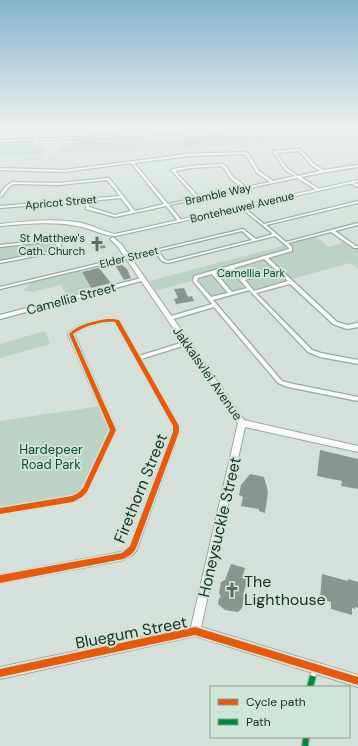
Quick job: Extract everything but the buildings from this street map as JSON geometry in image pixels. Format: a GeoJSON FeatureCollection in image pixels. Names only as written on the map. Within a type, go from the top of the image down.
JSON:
{"type":"FeatureCollection","features":[{"type":"Feature","properties":{"kind":"street"},"geometry":{"type":"LineString","coordinates":[[0,169],[64,171],[148,161]]}},
{"type":"Feature","properties":{"kind":"street"},"geometry":{"type":"LineString","coordinates":[[192,161],[196,167]]}},
{"type":"Feature","properties":{"kind":"street"},"geometry":{"type":"LineString","coordinates":[[251,161],[258,172],[272,182]]}},
{"type":"Feature","properties":{"kind":"street"},"geometry":{"type":"LineString","coordinates":[[280,161],[286,169],[318,190]]}},
{"type":"Feature","properties":{"kind":"street"},"geometry":{"type":"LineString","coordinates":[[309,161],[323,172]]}},
{"type":"Feature","properties":{"kind":"street"},"geometry":{"type":"LineString","coordinates":[[132,163],[180,221]]}},
{"type":"Feature","properties":{"kind":"street"},"geometry":{"type":"LineString","coordinates":[[198,198],[172,171],[196,167],[224,166],[231,177],[245,188]]}},
{"type":"Feature","properties":{"kind":"street","name":"Bramble Way"},"geometry":{"type":"LineString","coordinates":[[87,200],[87,208],[113,216],[272,182],[358,166]]}},
{"type":"Feature","properties":{"kind":"street"},"geometry":{"type":"LineString","coordinates":[[0,196],[11,183],[59,184],[107,179],[110,180],[133,212]]}},
{"type":"Feature","properties":{"kind":"street","name":"Bonteheuwel Avenue"},"geometry":{"type":"LineString","coordinates":[[115,238],[126,233],[358,181]]}},
{"type":"Feature","properties":{"kind":"street"},"geometry":{"type":"LineString","coordinates":[[352,183],[358,186]]}},
{"type":"Feature","properties":{"kind":"street","name":"Apricot Street"},"geometry":{"type":"LineString","coordinates":[[0,207],[122,197]]}},
{"type":"Feature","properties":{"kind":"street"},"geometry":{"type":"LineString","coordinates":[[263,224],[358,202]]}},
{"type":"Feature","properties":{"kind":"street"},"geometry":{"type":"LineString","coordinates":[[242,207],[290,247],[291,250],[199,276],[195,279],[280,382],[288,385],[358,399]]}},
{"type":"Feature","properties":{"kind":"street","name":"Jakkalsvlei Avenue"},"geometry":{"type":"LineString","coordinates":[[0,226],[57,222],[77,224],[100,231],[115,238],[242,423],[358,449]]}},
{"type":"Feature","properties":{"kind":"street"},"geometry":{"type":"LineString","coordinates":[[285,243],[358,224]]}},
{"type":"Feature","properties":{"kind":"street","name":"Elder Street"},"geometry":{"type":"LineString","coordinates":[[0,288],[243,230],[255,240]]}},
{"type":"Feature","properties":{"kind":"street"},"geometry":{"type":"LineString","coordinates":[[332,231],[355,247],[358,247]]}},
{"type":"Feature","properties":{"kind":"street"},"geometry":{"type":"LineString","coordinates":[[156,250],[163,260],[168,262],[275,235]]}},
{"type":"Feature","properties":{"kind":"street"},"geometry":{"type":"LineString","coordinates":[[0,246],[54,240],[57,241],[60,249],[0,262]]}},
{"type":"Feature","properties":{"kind":"street"},"geometry":{"type":"LineString","coordinates":[[266,258],[335,323],[347,327],[358,325]]}},
{"type":"Feature","properties":{"kind":"street"},"geometry":{"type":"LineString","coordinates":[[231,267],[310,351],[320,355],[358,362]]}},
{"type":"Feature","properties":{"kind":"street"},"geometry":{"type":"LineString","coordinates":[[242,280],[279,270]]}},
{"type":"Feature","properties":{"kind":"street"},"geometry":{"type":"LineString","coordinates":[[213,272],[231,293]]}},
{"type":"Feature","properties":{"kind":"street","name":"Camellia Street"},"geometry":{"type":"LineString","coordinates":[[0,316],[143,279]]}},
{"type":"Feature","properties":{"kind":"street"},"geometry":{"type":"LineString","coordinates":[[254,292],[291,282]]}},
{"type":"Feature","properties":{"kind":"street"},"geometry":{"type":"LineString","coordinates":[[210,299],[250,288]]}},
{"type":"Feature","properties":{"kind":"street"},"geometry":{"type":"LineString","coordinates":[[170,318],[215,305]]}},
{"type":"Feature","properties":{"kind":"street","name":"Firethorn Street"},"geometry":{"type":"LineString","coordinates":[[0,511],[69,500],[80,495],[87,486],[112,435],[112,426],[72,332],[77,329],[109,320],[116,320],[175,421],[176,429],[131,550],[122,556],[0,579]]}},
{"type":"Feature","properties":{"kind":"street"},"geometry":{"type":"LineString","coordinates":[[139,358],[188,343]]}},
{"type":"Feature","properties":{"kind":"street","name":"Honeysuckle Street"},"geometry":{"type":"LineString","coordinates":[[195,631],[242,423]]}},
{"type":"Feature","properties":{"kind":"street","name":"Bluegum Street"},"geometry":{"type":"LineString","coordinates":[[0,672],[195,631],[358,681]]}},
{"type":"Feature","properties":{"kind":"street"},"geometry":{"type":"LineString","coordinates":[[310,686],[313,676]]}},
{"type":"Feature","properties":{"kind":"green space","name":"Camellia Park"},"geometry":{"type":"Polygon","coordinates":[[[315,236],[329,247],[345,242],[358,250],[358,269],[349,263],[292,279],[290,282],[254,293],[248,292],[212,302],[207,296],[204,296],[192,281],[156,291],[149,281],[283,246],[285,243],[315,236]]]}},
{"type":"Feature","properties":{"kind":"green space"},"geometry":{"type":"Polygon","coordinates":[[[53,241],[58,247],[56,250],[0,261],[0,247],[53,241]]]}},
{"type":"Feature","properties":{"kind":"green space"},"geometry":{"type":"Polygon","coordinates":[[[80,270],[92,290],[67,296],[61,285],[32,292],[24,290],[32,281],[80,270]]]}},
{"type":"Feature","properties":{"kind":"green space"},"geometry":{"type":"Polygon","coordinates":[[[45,331],[50,344],[0,358],[0,344],[45,331]]]}},
{"type":"Feature","properties":{"kind":"green space","name":"Hardepeer Road Park"},"geometry":{"type":"Polygon","coordinates":[[[101,406],[110,426],[110,433],[85,486],[79,492],[70,496],[0,508],[0,421],[101,406]]]}},
{"type":"Feature","properties":{"kind":"railway"},"geometry":{"type":"LineString","coordinates":[[0,161],[4,161]]}},
{"type":"Feature","properties":{"kind":"marked path"},"geometry":{"type":"LineString","coordinates":[[310,686],[313,676]]}},
{"type":"Feature","properties":{"kind":"marked path"},"geometry":{"type":"LineString","coordinates":[[305,746],[306,738]]}},
{"type":"Feature","properties":{"kind":"cycle path"},"geometry":{"type":"LineString","coordinates":[[0,511],[73,499],[85,490],[113,430],[71,334],[74,331],[93,324],[113,320],[117,321],[176,426],[176,432],[133,548],[123,556],[0,579]]}},
{"type":"Feature","properties":{"kind":"cycle path"},"geometry":{"type":"LineString","coordinates":[[0,673],[195,631],[358,681]]}},
{"type":"Feature","properties":{"kind":"place","name":"St Matthew's Cath. Church"},"geometry":{"type":"Point","coordinates":[97,244]}},
{"type":"Feature","properties":{"kind":"place","name":"The Lighthouse"},"geometry":{"type":"Point","coordinates":[232,590]}}]}
